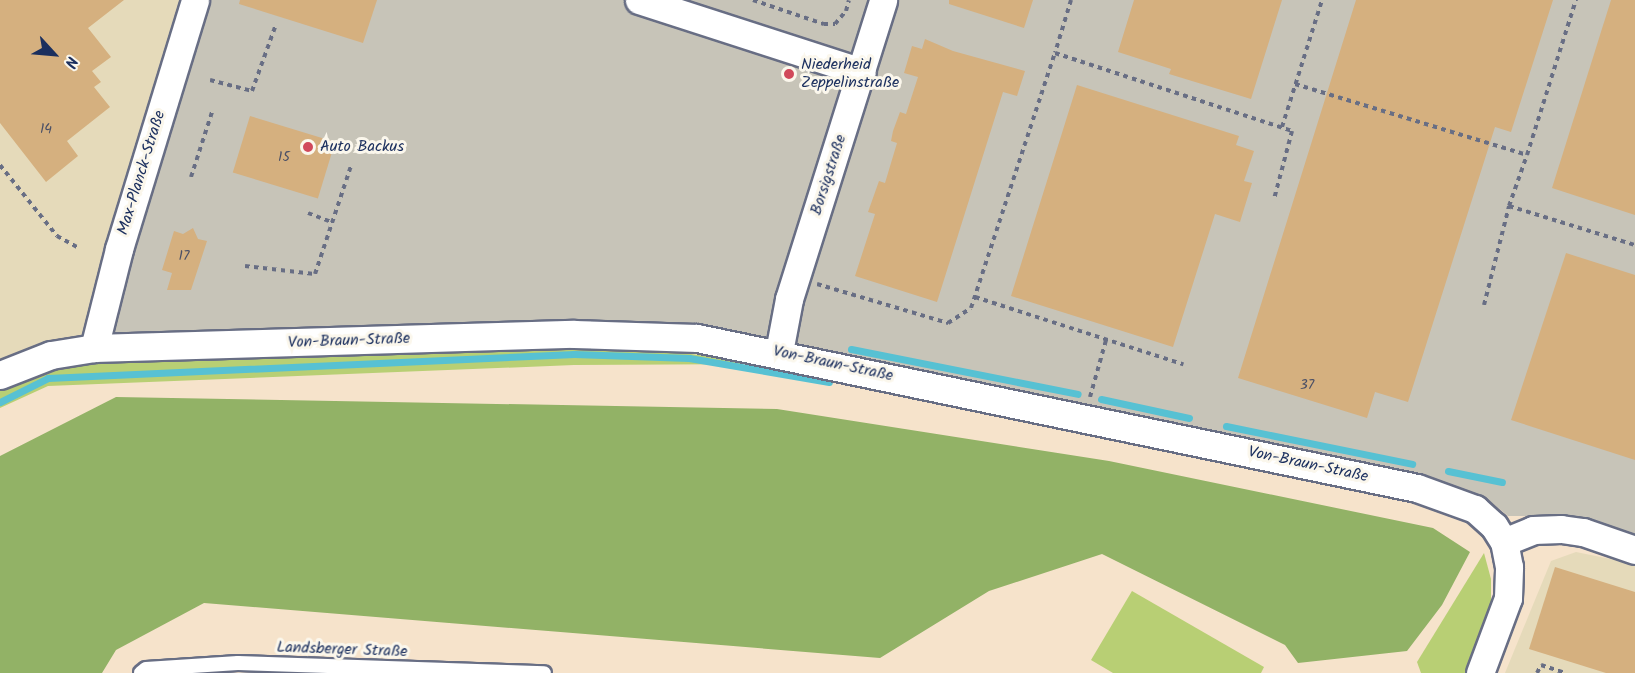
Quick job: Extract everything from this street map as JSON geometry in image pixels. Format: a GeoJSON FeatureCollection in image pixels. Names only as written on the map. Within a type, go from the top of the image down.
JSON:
{"type":"FeatureCollection","features":[{"type":"Feature","properties":{"kind":"street","name":"Max-Planck-Straße"},"geometry":{"type":"LineString","coordinates":[[94,348],[119,249],[195,0]]}},
{"type":"Feature","properties":{"kind":"street"},"geometry":{"type":"LineString","coordinates":[[639,0],[862,72]]}},
{"type":"Feature","properties":{"kind":"street","name":"Borsigstraße"},"geometry":{"type":"LineString","coordinates":[[779,352],[796,278],[884,0]]}},
{"type":"Feature","properties":{"kind":"street","name":"Von-Braun-Straße"},"geometry":{"type":"LineString","coordinates":[[0,375],[51,355],[94,348],[574,334],[697,338],[779,352],[1083,419],[1417,488],[1475,509],[1494,526],[1504,542]]}},
{"type":"Feature","properties":{"kind":"street"},"geometry":{"type":"LineString","coordinates":[[1480,673],[1508,598],[1509,567],[1504,542],[1533,530],[1561,529],[1583,532],[1635,550]]}},
{"type":"Feature","properties":{"kind":"lane","name":"Landsberger Straße"},"geometry":{"type":"LineString","coordinates":[[141,673],[146,669],[238,663],[544,673]]}},
{"type":"Feature","properties":{"kind":"path"},"geometry":{"type":"LineString","coordinates":[[753,0],[824,24],[835,24],[846,11],[849,0]]}},
{"type":"Feature","properties":{"kind":"path"},"geometry":{"type":"LineString","coordinates":[[796,278],[948,323],[971,308],[1071,0]]}},
{"type":"Feature","properties":{"kind":"path"},"geometry":{"type":"LineString","coordinates":[[1282,127],[1322,0]]}},
{"type":"Feature","properties":{"kind":"path"},"geometry":{"type":"LineString","coordinates":[[1484,305],[1509,206],[1576,0]]}},
{"type":"Feature","properties":{"kind":"path"},"geometry":{"type":"LineString","coordinates":[[210,80],[252,91],[275,27]]}},
{"type":"Feature","properties":{"kind":"path"},"geometry":{"type":"LineString","coordinates":[[1055,53],[1292,131],[1274,199]]}},
{"type":"Feature","properties":{"kind":"path"},"geometry":{"type":"LineString","coordinates":[[1295,84],[1527,155]]}},
{"type":"Feature","properties":{"kind":"path"},"geometry":{"type":"LineString","coordinates":[[191,177],[212,112]]}},
{"type":"Feature","properties":{"kind":"path"},"geometry":{"type":"LineString","coordinates":[[0,165],[57,236],[80,249]]}},
{"type":"Feature","properties":{"kind":"path"},"geometry":{"type":"LineString","coordinates":[[245,266],[315,274],[351,166]]}},
{"type":"Feature","properties":{"kind":"path"},"geometry":{"type":"LineString","coordinates":[[1509,206],[1635,245]]}},
{"type":"Feature","properties":{"kind":"path"},"geometry":{"type":"LineString","coordinates":[[308,213],[332,222]]}},
{"type":"Feature","properties":{"kind":"path"},"geometry":{"type":"LineString","coordinates":[[975,297],[1183,364]]}},
{"type":"Feature","properties":{"kind":"path"},"geometry":{"type":"LineString","coordinates":[[1083,419],[1106,340]]}},
{"type":"Feature","properties":{"kind":"path"},"geometry":{"type":"LineString","coordinates":[[1537,673],[1541,664],[1566,673]]}},
{"type":"Feature","properties":{"kind":"shaded area"},"geometry":{"type":"Polygon","coordinates":[[[0,0],[210,0],[127,257],[114,336],[0,363],[0,0]]]}},
{"type":"Feature","properties":{"kind":"shaded area"},"geometry":{"type":"Polygon","coordinates":[[[210,0],[1635,0],[1635,537],[1557,516],[1508,516],[1484,496],[1365,463],[809,354],[114,336],[127,257],[210,0]]]}},
{"type":"Feature","properties":{"kind":"shaded area"},"geometry":{"type":"Polygon","coordinates":[[[1576,552],[1635,564],[1635,673],[1505,673],[1551,561],[1576,552]]]}},
{"type":"Feature","properties":{"kind":"green space"},"geometry":{"type":"Polygon","coordinates":[[[487,347],[645,348],[768,364],[574,365],[48,386],[0,408],[0,389],[30,375],[114,360],[487,347]]]}},
{"type":"Feature","properties":{"kind":"green space"},"geometry":{"type":"Polygon","coordinates":[[[116,397],[777,409],[1109,461],[1433,528],[1470,552],[1442,605],[1407,651],[1298,663],[1285,645],[1102,554],[989,591],[880,658],[204,603],[116,650],[102,673],[0,673],[0,456],[116,397]]]}},
{"type":"Feature","properties":{"kind":"green space"},"geometry":{"type":"Polygon","coordinates":[[[1484,553],[1491,579],[1491,611],[1468,673],[1421,673],[1417,662],[1484,553]]]}},
{"type":"Feature","properties":{"kind":"green space"},"geometry":{"type":"Polygon","coordinates":[[[1132,591],[1264,667],[1261,673],[1113,673],[1091,660],[1132,591]]]}},
{"type":"Feature","properties":{"kind":"building"},"geometry":{"type":"Polygon","coordinates":[[[0,0],[124,0],[88,28],[111,57],[92,71],[101,82],[94,87],[110,107],[67,141],[78,156],[46,182],[0,123],[0,0]]]}},
{"type":"Feature","properties":{"kind":"building"},"geometry":{"type":"Polygon","coordinates":[[[240,0],[377,0],[363,43],[239,4],[240,0]]]}},
{"type":"Feature","properties":{"kind":"building"},"geometry":{"type":"Polygon","coordinates":[[[949,0],[1033,0],[1024,28],[949,4],[949,0]]]}},
{"type":"Feature","properties":{"kind":"building"},"geometry":{"type":"Polygon","coordinates":[[[1134,0],[1282,0],[1251,99],[1169,74],[1171,69],[1118,52],[1134,0]]]}},
{"type":"Feature","properties":{"kind":"building"},"geometry":{"type":"Polygon","coordinates":[[[1356,0],[1553,0],[1511,132],[1495,127],[1408,402],[1375,392],[1367,418],[1238,378],[1356,0]]]}},
{"type":"Feature","properties":{"kind":"building"},"geometry":{"type":"Polygon","coordinates":[[[1611,0],[1635,0],[1635,215],[1552,188],[1611,0]]]}},
{"type":"Feature","properties":{"kind":"building"},"geometry":{"type":"Polygon","coordinates":[[[925,39],[953,51],[1025,71],[1017,96],[1003,92],[937,302],[855,276],[875,214],[868,212],[879,181],[885,183],[897,143],[891,141],[893,131],[900,112],[906,114],[918,77],[904,73],[912,46],[922,49],[925,39]]]}},
{"type":"Feature","properties":{"kind":"building"},"geometry":{"type":"Polygon","coordinates":[[[1077,85],[1239,136],[1236,145],[1254,151],[1244,181],[1252,183],[1240,222],[1215,214],[1173,347],[1011,296],[1077,85]]]}},
{"type":"Feature","properties":{"kind":"building"},"geometry":{"type":"Polygon","coordinates":[[[250,116],[335,142],[318,198],[233,172],[250,116]]]}},
{"type":"Feature","properties":{"kind":"building"},"geometry":{"type":"Polygon","coordinates":[[[193,228],[198,239],[207,241],[191,290],[167,290],[172,273],[162,270],[174,231],[183,234],[193,228]]]}},
{"type":"Feature","properties":{"kind":"building"},"geometry":{"type":"Polygon","coordinates":[[[1566,253],[1635,275],[1635,460],[1511,420],[1566,253]]]}},
{"type":"Feature","properties":{"kind":"building"},"geometry":{"type":"Polygon","coordinates":[[[1555,567],[1635,592],[1635,673],[1606,673],[1529,649],[1555,567]]]}},
{"type":"Feature","properties":{"kind":"waterway"},"geometry":{"type":"LineString","coordinates":[[851,349],[1078,394]]}},
{"type":"Feature","properties":{"kind":"waterway"},"geometry":{"type":"LineString","coordinates":[[0,402],[48,378],[574,354],[689,358],[829,382]]}},
{"type":"Feature","properties":{"kind":"waterway"},"geometry":{"type":"LineString","coordinates":[[1101,399],[1189,418]]}},
{"type":"Feature","properties":{"kind":"waterway"},"geometry":{"type":"LineString","coordinates":[[1226,426],[1412,464]]}},
{"type":"Feature","properties":{"kind":"waterway"},"geometry":{"type":"LineString","coordinates":[[1448,471],[1502,482]]}},
{"type":"Feature","properties":{"kind":"place","name":"Niederheid Zeppelinstraße"},"geometry":{"type":"Point","coordinates":[789,74]}},
{"type":"Feature","properties":{"kind":"place","name":"Auto Backus"},"geometry":{"type":"Point","coordinates":[308,147]}}]}
